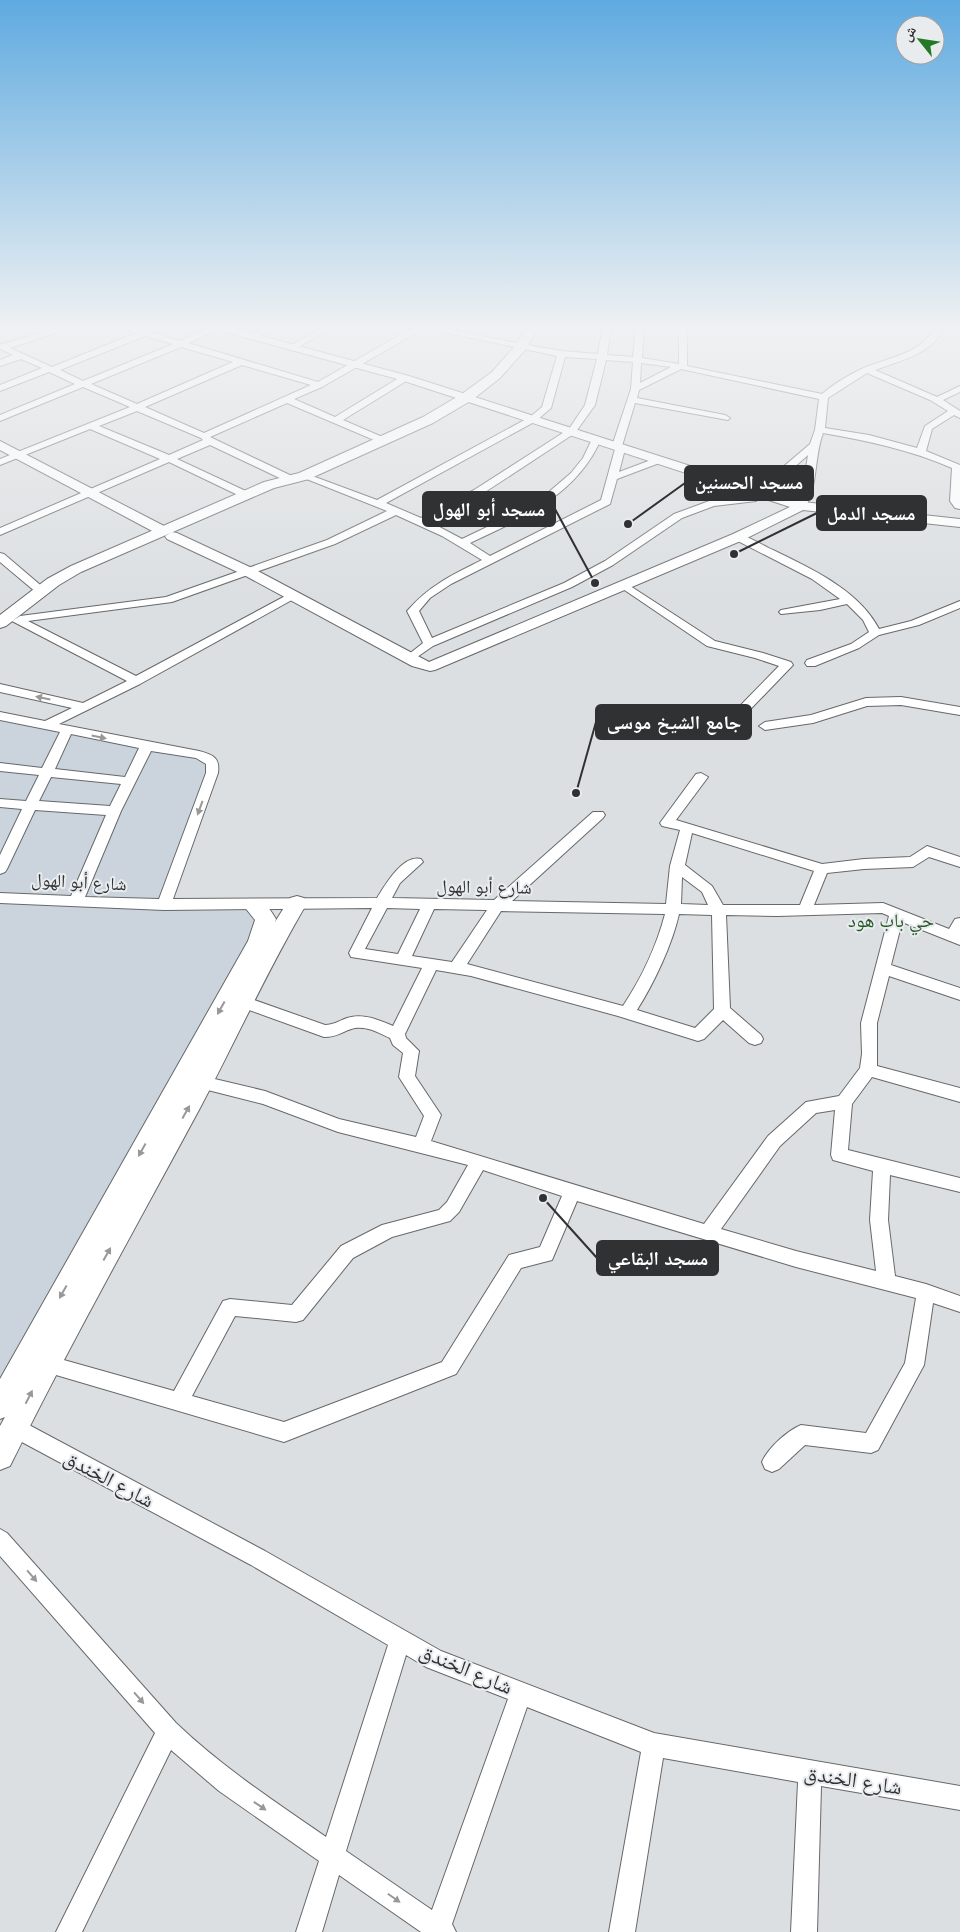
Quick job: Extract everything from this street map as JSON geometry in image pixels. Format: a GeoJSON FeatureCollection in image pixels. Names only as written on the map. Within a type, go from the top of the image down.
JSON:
{"type":"FeatureCollection","features":[{"type":"Feature","properties":{"kind":"main road"},"geometry":{"type":"LineString","coordinates":[[0,632],[74,579],[166,533],[246,495],[269,485],[293,479],[436,415]]}},
{"type":"Feature","properties":{"kind":"main road"},"geometry":{"type":"LineString","coordinates":[[0,623],[41,591],[76,568],[277,490],[293,479]]}},
{"type":"Feature","properties":{"kind":"main road"},"geometry":{"type":"LineString","coordinates":[[0,1456],[46,1364],[202,1082],[273,942],[297,903]]}},
{"type":"Feature","properties":{"kind":"main road"},"geometry":{"type":"LineString","coordinates":[[0,1406],[258,941],[266,920],[253,905]]}},
{"type":"Feature","properties":{"kind":"street"},"geometry":{"type":"LineString","coordinates":[[0,462],[118,415]]}},
{"type":"Feature","properties":{"kind":"street"},"geometry":{"type":"LineString","coordinates":[[152,415],[293,479],[377,504],[424,521],[463,542],[490,561]]}},
{"type":"Feature","properties":{"kind":"street"},"geometry":{"type":"LineString","coordinates":[[0,532],[169,459],[257,415]]}},
{"type":"Feature","properties":{"kind":"street"},"geometry":{"type":"LineString","coordinates":[[324,415],[384,440]]}},
{"type":"Feature","properties":{"kind":"street"},"geometry":{"type":"LineString","coordinates":[[336,420],[344,415]]}},
{"type":"Feature","properties":{"kind":"street"},"geometry":{"type":"LineString","coordinates":[[521,415],[801,506],[957,523],[954,513],[959,506],[955,501],[957,467],[921,453],[849,433],[820,430]]}},
{"type":"Feature","properties":{"kind":"street"},"geometry":{"type":"LineString","coordinates":[[377,504],[538,415]]}},
{"type":"Feature","properties":{"kind":"street"},"geometry":{"type":"LineString","coordinates":[[424,521],[478,492],[572,432],[583,415]]}},
{"type":"Feature","properties":{"kind":"street"},"geometry":{"type":"LineString","coordinates":[[429,644],[413,611],[426,596],[447,582],[606,502],[620,449],[617,446],[627,415]]}},
{"type":"Feature","properties":{"kind":"street"},"geometry":{"type":"LineString","coordinates":[[710,415],[725,418]]}},
{"type":"Feature","properties":{"kind":"street"},"geometry":{"type":"LineString","coordinates":[[0,445],[166,533],[249,572],[417,663],[430,667],[738,537],[801,506],[808,488],[814,445],[820,430],[822,415]]}},
{"type":"Feature","properties":{"kind":"street"},"geometry":{"type":"LineString","coordinates":[[921,453],[928,428],[953,415]]}},
{"type":"Feature","properties":{"kind":"street"},"geometry":{"type":"LineString","coordinates":[[90,426],[169,459],[246,495]]}},
{"type":"Feature","properties":{"kind":"street"},"geometry":{"type":"LineString","coordinates":[[463,542],[516,517],[555,494],[586,460],[596,439]]}},
{"type":"Feature","properties":{"kind":"street"},"geometry":{"type":"LineString","coordinates":[[410,658],[429,644],[568,585],[608,563],[678,516],[712,502],[752,499],[762,493],[814,445]]}},
{"type":"Feature","properties":{"kind":"street"},"geometry":{"type":"LineString","coordinates":[[614,477],[659,460]]}},
{"type":"Feature","properties":{"kind":"street"},"geometry":{"type":"LineString","coordinates":[[19,620],[168,600],[331,542],[396,511]]}},
{"type":"Feature","properties":{"kind":"street"},"geometry":{"type":"LineString","coordinates":[[738,537],[819,578],[849,600],[873,625],[875,633]]}},
{"type":"Feature","properties":{"kind":"street"},"geometry":{"type":"LineString","coordinates":[[0,556],[41,591]]}},
{"type":"Feature","properties":{"kind":"street"},"geometry":{"type":"LineString","coordinates":[[624,585],[711,644],[759,655],[787,665],[737,716]]}},
{"type":"Feature","properties":{"kind":"street"},"geometry":{"type":"LineString","coordinates":[[45,726],[136,681],[293,596]]}},
{"type":"Feature","properties":{"kind":"street"},"geometry":{"type":"LineString","coordinates":[[785,612],[820,607],[849,600]]}},
{"type":"Feature","properties":{"kind":"street"},"geometry":{"type":"LineString","coordinates":[[811,664],[855,646],[875,633],[915,623],[960,604]]}},
{"type":"Feature","properties":{"kind":"street"},"geometry":{"type":"LineString","coordinates":[[19,620],[136,681]]}},
{"type":"Feature","properties":{"kind":"street"},"geometry":{"type":"LineString","coordinates":[[0,688],[86,707]]}},
{"type":"Feature","properties":{"kind":"street"},"geometry":{"type":"LineString","coordinates":[[765,726],[813,719],[866,702],[901,701],[960,711]]}},
{"type":"Feature","properties":{"kind":"street"},"geometry":{"type":"LineString","coordinates":[[0,716],[199,755],[213,762],[214,767],[164,905]]}},
{"type":"Feature","properties":{"kind":"street"},"geometry":{"type":"LineString","coordinates":[[0,869],[45,772],[67,730]]}},
{"type":"Feature","properties":{"kind":"street"},"geometry":{"type":"LineString","coordinates":[[76,901],[114,811],[147,746]]}},
{"type":"Feature","properties":{"kind":"street"},"geometry":{"type":"LineString","coordinates":[[0,767],[128,781]]}},
{"type":"Feature","properties":{"kind":"street"},"geometry":{"type":"LineString","coordinates":[[702,777],[667,823],[687,827],[822,869],[864,864],[913,862],[927,851],[960,862]]}},
{"type":"Feature","properties":{"kind":"street"},"geometry":{"type":"LineString","coordinates":[[0,804],[114,811]]}},
{"type":"Feature","properties":{"kind":"street"},"geometry":{"type":"LineString","coordinates":[[456,968],[497,906],[598,815]]}},
{"type":"Feature","properties":{"kind":"street"},"geometry":{"type":"LineString","coordinates":[[627,1012],[641,991],[668,927],[673,910],[678,866],[687,827]]}},
{"type":"Feature","properties":{"kind":"street"},"geometry":{"type":"LineString","coordinates":[[416,862],[394,880],[356,952],[456,968],[542,988],[698,1034],[722,1011],[719,910],[707,889],[678,866]]}},
{"type":"Feature","properties":{"kind":"street"},"geometry":{"type":"LineString","coordinates":[[805,910],[822,869]]}},
{"type":"Feature","properties":{"kind":"street","name":"شارع أبو الهول"},"geometry":{"type":"LineString","coordinates":[[0,898],[164,905],[382,903],[673,910],[883,908],[956,938]]}},
{"type":"Feature","properties":{"kind":"street"},"geometry":{"type":"LineString","coordinates":[[403,960],[429,904]]}},
{"type":"Feature","properties":{"kind":"street"},"geometry":{"type":"LineString","coordinates":[[897,914],[869,1023],[870,1054],[868,1070],[844,1102],[839,1155],[960,1185]]}},
{"type":"Feature","properties":{"kind":"street"},"geometry":{"type":"LineString","coordinates":[[956,938],[960,924]]}},
{"type":"Feature","properties":{"kind":"street"},"geometry":{"type":"LineString","coordinates":[[421,1145],[433,1115],[407,1077],[411,1051],[399,1041],[397,1034],[432,964]]}},
{"type":"Feature","properties":{"kind":"street"},"geometry":{"type":"LineString","coordinates":[[883,968],[960,994]]}},
{"type":"Feature","properties":{"kind":"street"},"geometry":{"type":"LineString","coordinates":[[242,1002],[324,1031],[338,1031],[351,1022],[366,1023],[397,1034]]}},
{"type":"Feature","properties":{"kind":"street"},"geometry":{"type":"LineString","coordinates":[[722,1011],[736,1021],[755,1040]]}},
{"type":"Feature","properties":{"kind":"street"},"geometry":{"type":"LineString","coordinates":[[868,1070],[960,1095]]}},
{"type":"Feature","properties":{"kind":"street"},"geometry":{"type":"LineString","coordinates":[[202,1082],[265,1098],[338,1125],[479,1161],[572,1192],[796,1259],[886,1281],[960,1304]]}},
{"type":"Feature","properties":{"kind":"street"},"geometry":{"type":"LineString","coordinates":[[708,1232],[774,1141],[812,1107],[844,1102]]}},
{"type":"Feature","properties":{"kind":"street"},"geometry":{"type":"LineString","coordinates":[[179,1402],[230,1307],[296,1314],[347,1252],[388,1230],[444,1216],[453,1207],[479,1161]]}},
{"type":"Feature","properties":{"kind":"street"},"geometry":{"type":"LineString","coordinates":[[882,1165],[879,1220],[886,1281]]}},
{"type":"Feature","properties":{"kind":"street"},"geometry":{"type":"LineString","coordinates":[[46,1364],[284,1432],[449,1368],[515,1261],[546,1254],[572,1192]]}},
{"type":"Feature","properties":{"kind":"street"},"geometry":{"type":"LineString","coordinates":[[772,1462],[801,1435],[871,1443],[914,1365],[926,1292]]}},
{"type":"Feature","properties":{"kind":"street","name":"شارع الخندق"},"geometry":{"type":"LineString","coordinates":[[14,1427],[258,1558],[434,1659],[654,1745],[960,1798]]}},
{"type":"Feature","properties":{"kind":"street"},"geometry":{"type":"LineString","coordinates":[[0,1540],[168,1731],[196,1757],[227,1783],[440,1930],[522,1693]]}},
{"type":"Feature","properties":{"kind":"street"},"geometry":{"type":"LineString","coordinates":[[308,1932],[400,1640]]}},
{"type":"Feature","properties":{"kind":"street"},"geometry":{"type":"LineString","coordinates":[[69,1932],[168,1731]]}},
{"type":"Feature","properties":{"kind":"street"},"geometry":{"type":"LineString","coordinates":[[622,1932],[654,1745]]}},
{"type":"Feature","properties":{"kind":"street"},"geometry":{"type":"LineString","coordinates":[[804,1932],[810,1773]]}},
{"type":"Feature","properties":{"kind":"shaded area"},"geometry":{"type":"Polygon","coordinates":[[[0,716],[213,762],[164,905],[253,905],[266,919],[0,1406],[0,716]]]}},
{"type":"Feature","properties":{"kind":"place","name":"مسجد الحسنين"},"geometry":{"type":"Point","coordinates":[628,524]}},
{"type":"Feature","properties":{"kind":"place","name":"مسجد الدمل"},"geometry":{"type":"Point","coordinates":[734,554]}},
{"type":"Feature","properties":{"kind":"place","name":"مسجد أبو الهول"},"geometry":{"type":"Point","coordinates":[595,583]}},
{"type":"Feature","properties":{"kind":"place","name":"جامع الشيخ موسى"},"geometry":{"type":"Point","coordinates":[576,793]}},
{"type":"Feature","properties":{"kind":"place","name":"مسجد البقاعي"},"geometry":{"type":"Point","coordinates":[543,1198]}},
{"type":"Feature","properties":{"kind":"district","name":"حي باب هود"},"geometry":{"type":"Point","coordinates":[891,920]}}]}
